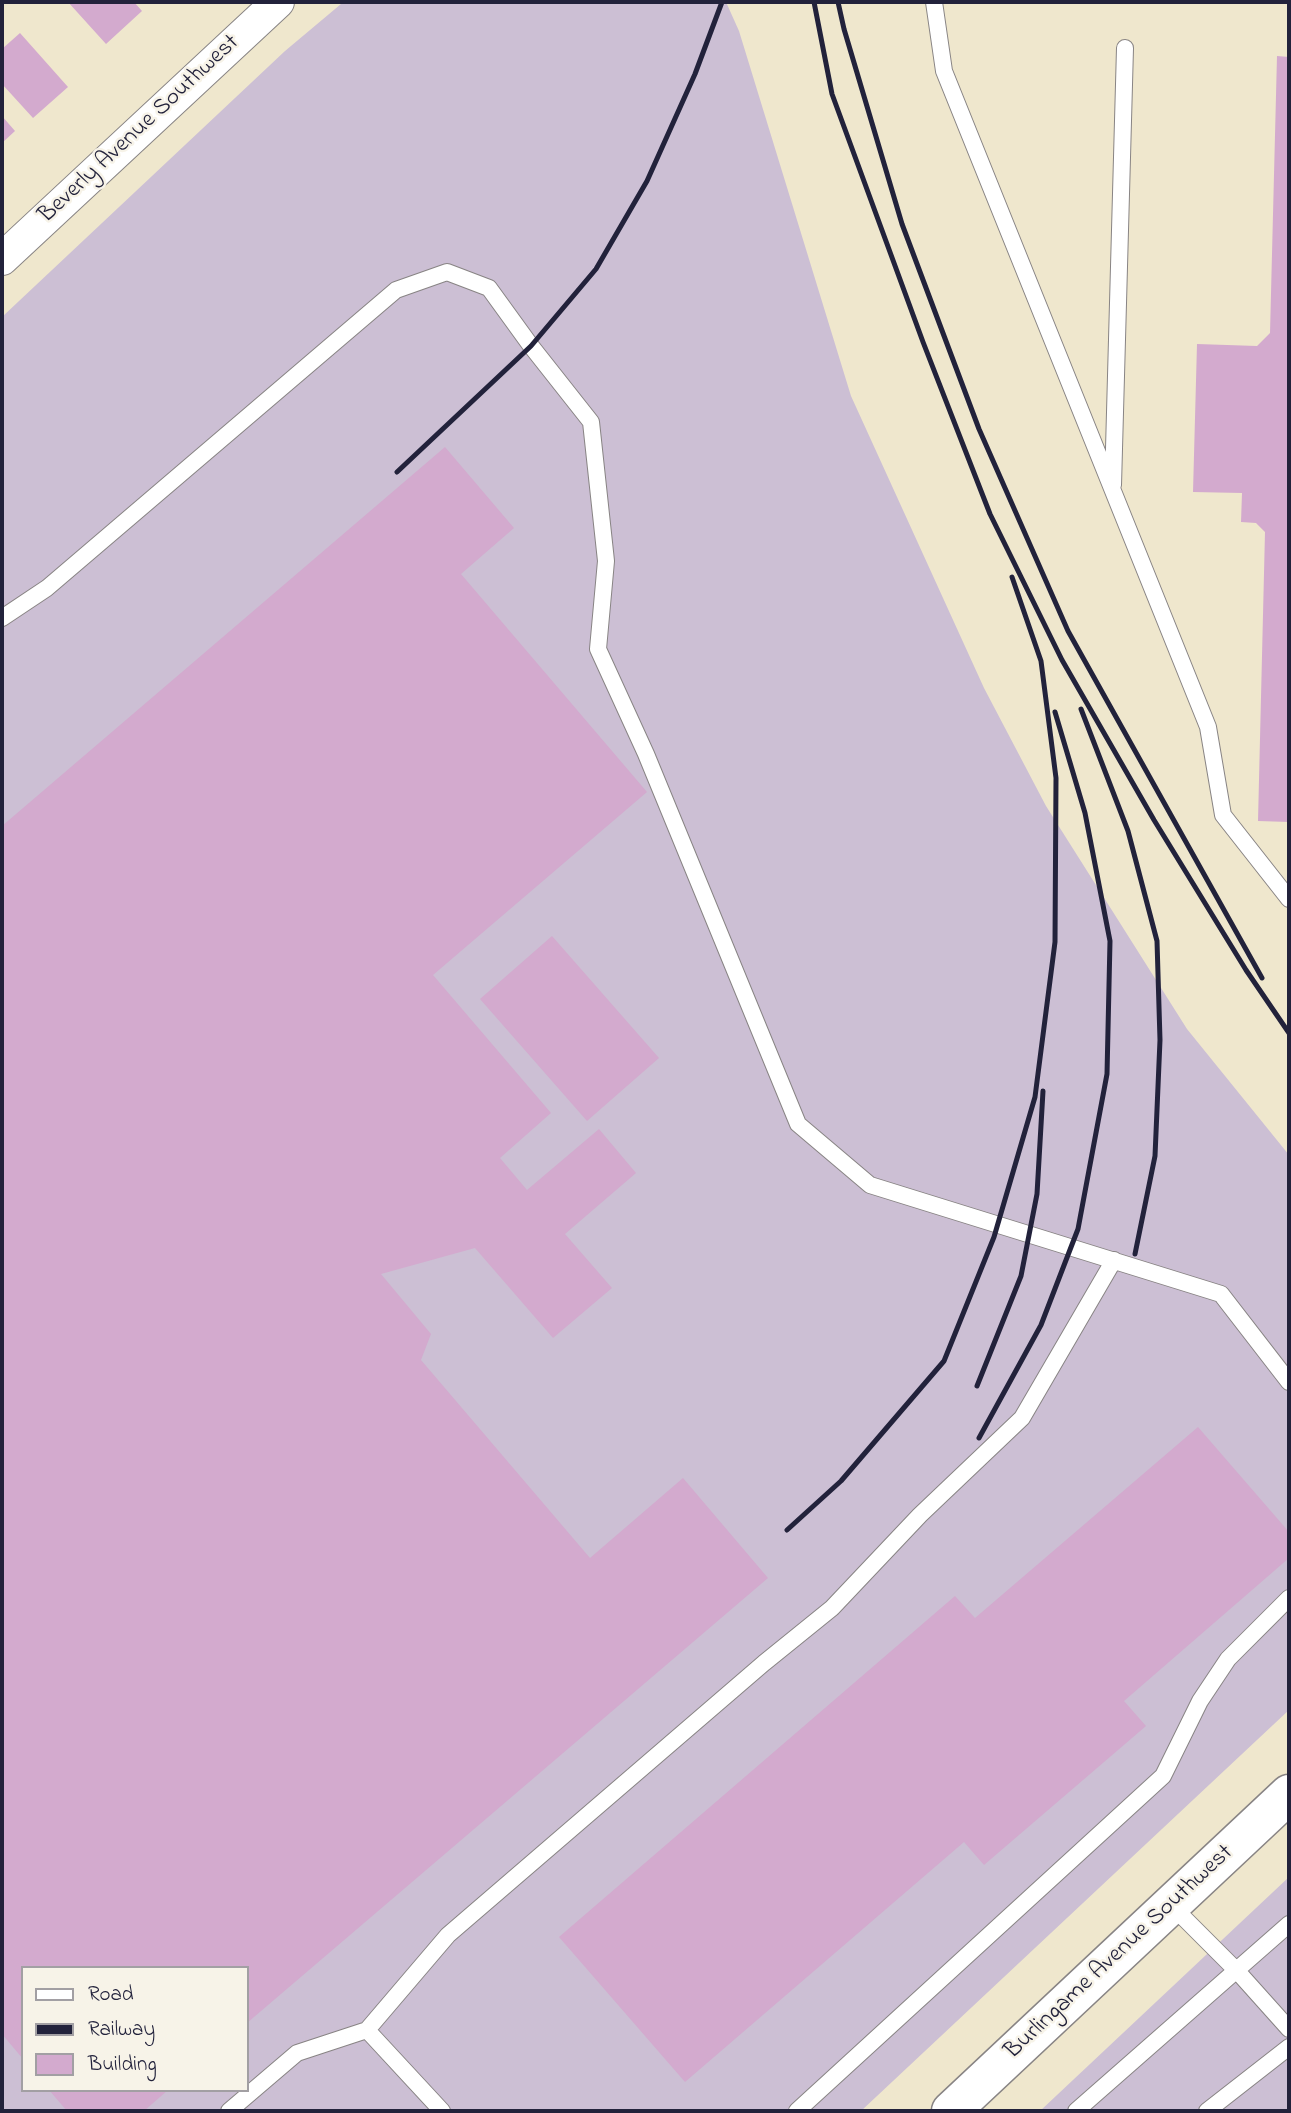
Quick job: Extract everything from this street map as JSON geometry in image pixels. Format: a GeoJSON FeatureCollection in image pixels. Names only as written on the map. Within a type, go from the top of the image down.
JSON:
{"type":"FeatureCollection","features":[{"type":"Feature","properties":{"kind":"street","name":"Beverly Avenue Southwest"},"geometry":{"type":"LineString","coordinates":[[2,259],[278,2]]}},
{"type":"Feature","properties":{"kind":"street","name":"Burlingame Avenue Southwest"},"geometry":{"type":"LineString","coordinates":[[951,2111],[1289,1794]]}},
{"type":"Feature","properties":{"kind":"lane"},"geometry":{"type":"LineString","coordinates":[[934,2],[944,71],[1208,727],[1223,815],[1289,899]]}},
{"type":"Feature","properties":{"kind":"lane"},"geometry":{"type":"LineString","coordinates":[[1113,491],[1125,48]]}},
{"type":"Feature","properties":{"kind":"lane"},"geometry":{"type":"LineString","coordinates":[[2,618],[47,588],[396,290],[447,272],[489,288],[591,422],[606,561],[598,649],[646,754],[798,1124],[870,1185],[1221,1294],[1289,1382]]}},
{"type":"Feature","properties":{"kind":"lane"},"geometry":{"type":"LineString","coordinates":[[229,2111],[297,2053],[367,2030],[448,1935],[764,1663],[832,1608],[920,1515],[1022,1418],[1114,1261]]}},
{"type":"Feature","properties":{"kind":"lane"},"geometry":{"type":"LineString","coordinates":[[797,2111],[1163,1776],[1200,1701],[1228,1659],[1289,1598]]}},
{"type":"Feature","properties":{"kind":"lane"},"geometry":{"type":"LineString","coordinates":[[1171,1905],[1238,1972],[1289,2029]]}},
{"type":"Feature","properties":{"kind":"lane"},"geometry":{"type":"LineString","coordinates":[[1076,2111],[1238,1972],[1289,1924]]}},
{"type":"Feature","properties":{"kind":"lane"},"geometry":{"type":"LineString","coordinates":[[367,2030],[442,2111]]}},
{"type":"Feature","properties":{"kind":"lane"},"geometry":{"type":"LineString","coordinates":[[1207,2111],[1289,2047]]}},
{"type":"Feature","properties":{"kind":"shaded area"},"geometry":{"type":"Polygon","coordinates":[[[348,2],[726,2],[739,31],[851,396],[984,688],[1046,806],[1187,1029],[1289,1155],[1289,1710],[861,2111],[2,2111],[2,317],[285,51],[341,4],[348,2]]]}},
{"type":"Feature","properties":{"kind":"shaded area"},"geometry":{"type":"Polygon","coordinates":[[[1289,1877],[1289,2111],[1040,2111],[1289,1877]]]}},
{"type":"Feature","properties":{"kind":"building"},"geometry":{"type":"Polygon","coordinates":[[[68,2],[134,2],[142,11],[106,44],[68,2]]]}},
{"type":"Feature","properties":{"kind":"building"},"geometry":{"type":"Polygon","coordinates":[[[20,33],[68,87],[33,118],[2,84],[2,49],[20,33]]]}},
{"type":"Feature","properties":{"kind":"building"},"geometry":{"type":"Polygon","coordinates":[[[1277,56],[1289,57],[1289,822],[1258,821],[1265,532],[1256,523],[1241,522],[1242,493],[1193,492],[1197,344],[1257,346],[1270,333],[1277,56]]]}},
{"type":"Feature","properties":{"kind":"building"},"geometry":{"type":"Polygon","coordinates":[[[2,116],[15,131],[2,143],[2,116]]]}},
{"type":"Feature","properties":{"kind":"building"},"geometry":{"type":"Polygon","coordinates":[[[445,447],[514,528],[461,574],[647,792],[433,975],[551,1113],[500,1158],[527,1190],[599,1129],[636,1173],[565,1234],[612,1288],[553,1338],[475,1248],[381,1274],[431,1334],[421,1360],[590,1558],[683,1478],[768,1578],[248,2022],[248,1966],[21,1966],[21,2057],[2,2034],[2,826],[445,447]]]}},
{"type":"Feature","properties":{"kind":"building"},"geometry":{"type":"Polygon","coordinates":[[[552,936],[659,1058],[587,1121],[480,999],[552,936]]]}},
{"type":"Feature","properties":{"kind":"building"},"geometry":{"type":"Polygon","coordinates":[[[1198,1427],[1289,1532],[1289,1558],[1124,1701],[1146,1726],[984,1865],[964,1842],[685,2082],[559,1937],[955,1596],[975,1618],[1198,1427]]]}},
{"type":"Feature","properties":{"kind":"building"},"geometry":{"type":"Polygon","coordinates":[[[51,2092],[166,2092],[144,2111],[67,2111],[51,2092]]]}},
{"type":"Feature","properties":{"kind":"railway"},"geometry":{"type":"LineString","coordinates":[[397,472],[531,346],[596,269],[647,181],[695,74],[722,2]]}},
{"type":"Feature","properties":{"kind":"railway"},"geometry":{"type":"LineString","coordinates":[[814,2],[832,94],[923,342],[990,514],[1062,660],[1154,820],[1246,970],[1289,1033]]}},
{"type":"Feature","properties":{"kind":"railway"},"geometry":{"type":"LineString","coordinates":[[838,2],[902,224],[979,429],[1068,631],[1262,978]]}},
{"type":"Feature","properties":{"kind":"railway"},"geometry":{"type":"LineString","coordinates":[[787,1530],[841,1481],[944,1361],[994,1237],[1035,1097],[1055,942],[1056,778],[1041,661],[1012,577]]}},
{"type":"Feature","properties":{"kind":"railway"},"geometry":{"type":"LineString","coordinates":[[1081,709],[1128,831],[1157,941],[1160,1040],[1155,1156],[1135,1254]]}},
{"type":"Feature","properties":{"kind":"railway"},"geometry":{"type":"LineString","coordinates":[[979,1438],[1041,1325],[1078,1229],[1107,1074],[1110,941],[1085,813],[1055,712]]}},
{"type":"Feature","properties":{"kind":"railway"},"geometry":{"type":"LineString","coordinates":[[977,1386],[1021,1276],[1037,1194],[1043,1091]]}}]}
